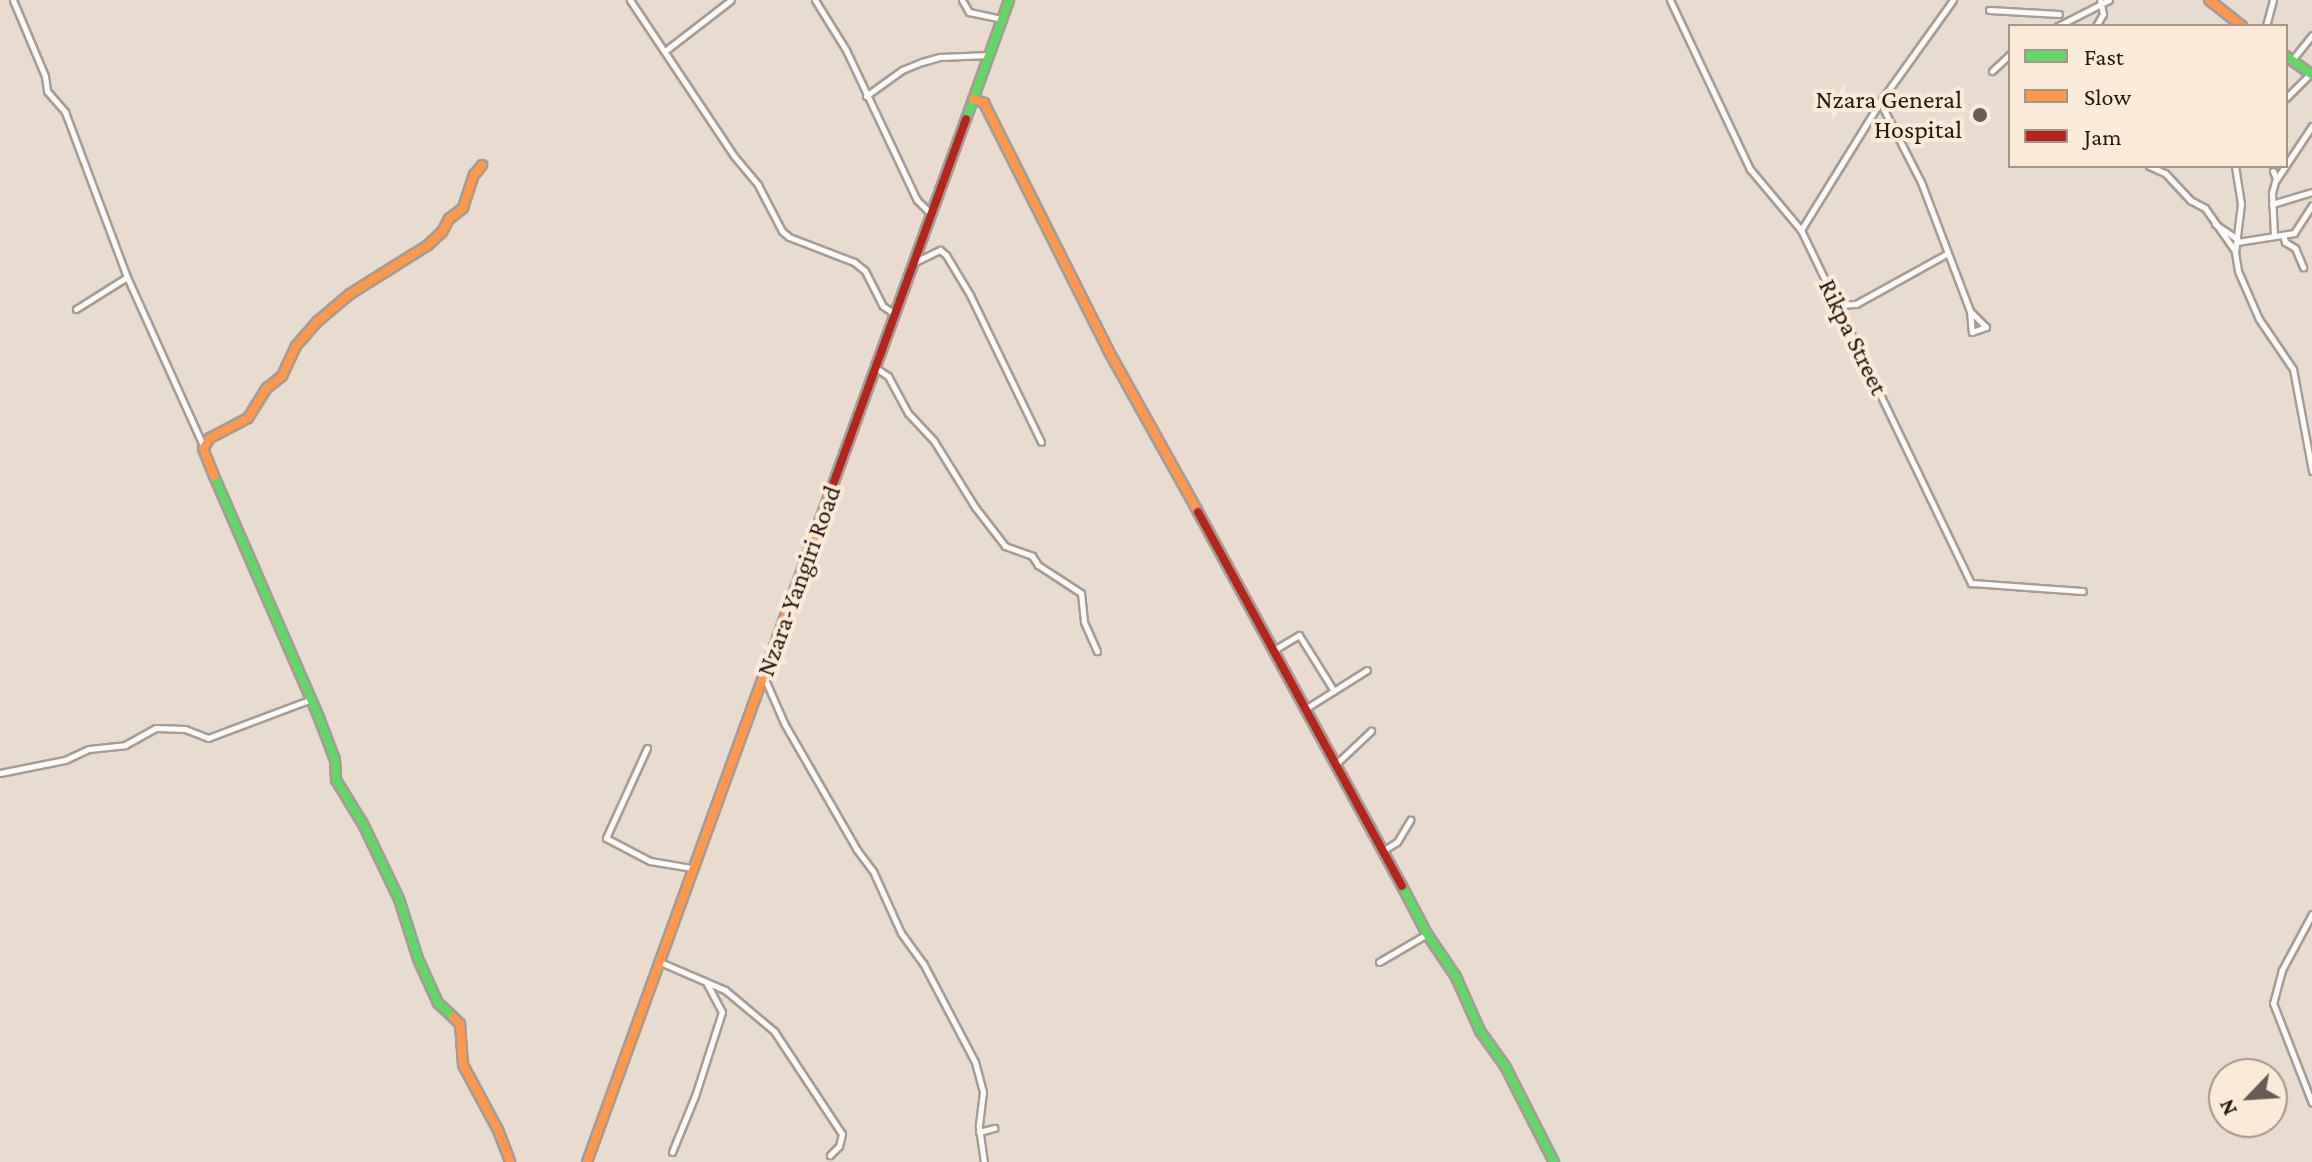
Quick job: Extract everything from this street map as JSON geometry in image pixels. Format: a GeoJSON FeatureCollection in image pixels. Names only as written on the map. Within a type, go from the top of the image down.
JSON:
{"type":"FeatureCollection","features":[{"type":"Feature","properties":{"kind":"street"},"geometry":{"type":"LineString","coordinates":[[13,0],[45,76],[47,91],[65,112],[127,277],[203,445],[335,760],[336,780],[363,824],[399,899],[424,974],[438,1003],[460,1024],[463,1065],[498,1130],[510,1162]]}},
{"type":"Feature","properties":{"kind":"street"},"geometry":{"type":"LineString","coordinates":[[630,0],[734,156],[758,185],[782,231],[789,237],[854,262],[865,271],[883,306],[895,314]]}},
{"type":"Feature","properties":{"kind":"street"},"geometry":{"type":"LineString","coordinates":[[665,51],[731,0]]}},
{"type":"Feature","properties":{"kind":"street"},"geometry":{"type":"LineString","coordinates":[[815,0],[846,50],[920,206],[931,214]]}},
{"type":"Feature","properties":{"kind":"street"},"geometry":{"type":"LineString","coordinates":[[962,0],[969,12],[1002,20]]}},
{"type":"Feature","properties":{"kind":"street","name":"Nzara-Yangiri Road"},"geometry":{"type":"LineString","coordinates":[[587,1162],[1009,0]]}},
{"type":"Feature","properties":{"kind":"street","name":"Rikpa Street"},"geometry":{"type":"LineString","coordinates":[[1670,0],[1750,169],[1801,230],[1971,583],[2083,591]]}},
{"type":"Feature","properties":{"kind":"street"},"geometry":{"type":"LineString","coordinates":[[1801,230],[1880,102],[1953,0]]}},
{"type":"Feature","properties":{"kind":"street"},"geometry":{"type":"LineString","coordinates":[[1996,0],[1989,10],[2059,14]]}},
{"type":"Feature","properties":{"kind":"street"},"geometry":{"type":"LineString","coordinates":[[2062,24],[2109,0]]}},
{"type":"Feature","properties":{"kind":"street"},"geometry":{"type":"LineString","coordinates":[[2209,0],[2239,24]]}},
{"type":"Feature","properties":{"kind":"street"},"geometry":{"type":"LineString","coordinates":[[2267,24],[2273,0]]}},
{"type":"Feature","properties":{"kind":"street"},"geometry":{"type":"LineString","coordinates":[[2097,24],[2103,14],[2101,2]]}},
{"type":"Feature","properties":{"kind":"street"},"geometry":{"type":"LineString","coordinates":[[2288,96],[2311,75],[2289,58],[2312,35]]}},
{"type":"Feature","properties":{"kind":"street"},"geometry":{"type":"LineString","coordinates":[[866,96],[902,70],[922,62],[940,57],[989,55]]}},
{"type":"Feature","properties":{"kind":"street"},"geometry":{"type":"LineString","coordinates":[[1992,71],[2008,56]]}},
{"type":"Feature","properties":{"kind":"street"},"geometry":{"type":"LineString","coordinates":[[973,99],[984,103],[1108,350],[1337,763],[1349,794],[1384,850],[1427,934],[1456,977],[1480,1031],[1505,1066],[1554,1162]]}},
{"type":"Feature","properties":{"kind":"street"},"geometry":{"type":"LineString","coordinates":[[1880,102],[1921,182],[1970,311]]}},
{"type":"Feature","properties":{"kind":"street"},"geometry":{"type":"LineString","coordinates":[[2288,162],[2312,126]]}},
{"type":"Feature","properties":{"kind":"street"},"geometry":{"type":"LineString","coordinates":[[203,445],[248,418],[267,388],[282,376],[296,346],[318,321],[350,294],[428,245],[442,232],[449,219],[463,208],[474,175],[482,165]]}},
{"type":"Feature","properties":{"kind":"street"},"geometry":{"type":"LineString","coordinates":[[2154,168],[2165,173],[2190,200],[2205,208],[2235,252]]}},
{"type":"Feature","properties":{"kind":"street"},"geometry":{"type":"LineString","coordinates":[[2235,168],[2241,204],[2235,252],[2238,271],[2255,311],[2286,356],[2298,384],[2312,471]]}},
{"type":"Feature","properties":{"kind":"street"},"geometry":{"type":"LineString","coordinates":[[2274,236],[2272,204],[2276,180],[2284,168]]}},
{"type":"Feature","properties":{"kind":"street"},"geometry":{"type":"LineString","coordinates":[[2273,171],[2276,180]]}},
{"type":"Feature","properties":{"kind":"street"},"geometry":{"type":"LineString","coordinates":[[2272,204],[2312,192]]}},
{"type":"Feature","properties":{"kind":"street"},"geometry":{"type":"LineString","coordinates":[[2212,222],[2237,240],[2283,235],[2297,232],[2312,205]]}},
{"type":"Feature","properties":{"kind":"street"},"geometry":{"type":"LineString","coordinates":[[2283,235],[2285,242],[2295,248],[2303,267]]}},
{"type":"Feature","properties":{"kind":"street"},"geometry":{"type":"LineString","coordinates":[[914,262],[940,250],[946,255],[970,295],[1041,442]]}},
{"type":"Feature","properties":{"kind":"street"},"geometry":{"type":"LineString","coordinates":[[1838,305],[1856,304],[1948,253]]}},
{"type":"Feature","properties":{"kind":"street"},"geometry":{"type":"LineString","coordinates":[[76,309],[127,277]]}},
{"type":"Feature","properties":{"kind":"street"},"geometry":{"type":"LineString","coordinates":[[876,367],[888,376],[908,413],[934,441],[979,514],[1005,546],[1032,556],[1038,565],[1081,593],[1084,622],[1097,651]]}},
{"type":"Feature","properties":{"kind":"street"},"geometry":{"type":"LineString","coordinates":[[1273,651],[1299,635],[1334,691]]}},
{"type":"Feature","properties":{"kind":"street"},"geometry":{"type":"LineString","coordinates":[[1305,709],[1367,670]]}},
{"type":"Feature","properties":{"kind":"street"},"geometry":{"type":"LineString","coordinates":[[763,676],[784,723],[857,850],[873,871],[901,933],[923,963],[975,1062],[983,1092],[979,1132],[984,1162]]}},
{"type":"Feature","properties":{"kind":"street"},"geometry":{"type":"LineString","coordinates":[[0,773],[65,760],[89,749],[125,745],[156,728],[185,729],[208,738],[310,700]]}},
{"type":"Feature","properties":{"kind":"street"},"geometry":{"type":"LineString","coordinates":[[1337,763],[1371,731]]}},
{"type":"Feature","properties":{"kind":"street"},"geometry":{"type":"LineString","coordinates":[[647,748],[606,838],[650,861],[692,868]]}},
{"type":"Feature","properties":{"kind":"street"},"geometry":{"type":"LineString","coordinates":[[1384,850],[1397,842],[1410,820]]}},
{"type":"Feature","properties":{"kind":"street"},"geometry":{"type":"LineString","coordinates":[[2312,914],[2282,970],[2273,1003],[2312,1103]]}},
{"type":"Feature","properties":{"kind":"street"},"geometry":{"type":"LineString","coordinates":[[1379,962],[1427,934]]}},
{"type":"Feature","properties":{"kind":"street"},"geometry":{"type":"LineString","coordinates":[[659,962],[725,990],[757,1015],[787,1048],[842,1134],[839,1146],[830,1155]]}},
{"type":"Feature","properties":{"kind":"street"},"geometry":{"type":"LineString","coordinates":[[672,1152],[695,1096],[722,1012],[705,982]]}},
{"type":"Feature","properties":{"kind":"street"},"geometry":{"type":"LineString","coordinates":[[979,1132],[994,1128]]}},
{"type":"Feature","properties":{"kind":"traffic: fast"},"geometry":{"type":"LineString","coordinates":[[966,119],[1009,0]]}},
{"type":"Feature","properties":{"kind":"traffic: fast"},"geometry":{"type":"LineString","coordinates":[[2288,57],[2312,75]]}},
{"type":"Feature","properties":{"kind":"traffic: fast"},"geometry":{"type":"LineString","coordinates":[[214,476],[319,718],[335,760],[336,780],[363,824],[399,899],[418,959],[438,1003],[453,1017]]}},
{"type":"Feature","properties":{"kind":"traffic: fast"},"geometry":{"type":"LineString","coordinates":[[1402,886],[1427,934],[1456,977],[1480,1031],[1505,1066],[1554,1162]]}},
{"type":"Feature","properties":{"kind":"traffic: slow"},"geometry":{"type":"LineString","coordinates":[[2209,0],[2239,24]]}},
{"type":"Feature","properties":{"kind":"traffic: slow"},"geometry":{"type":"LineString","coordinates":[[973,99],[984,103],[1108,350],[1198,512]]}},
{"type":"Feature","properties":{"kind":"traffic: slow"},"geometry":{"type":"LineString","coordinates":[[214,476],[203,449],[210,438],[248,418],[267,388],[282,376],[296,346],[318,321],[350,294],[428,245],[442,232],[449,219],[463,208],[474,175],[482,165]]}},
{"type":"Feature","properties":{"kind":"traffic: slow"},"geometry":{"type":"LineString","coordinates":[[587,1162],[824,509]]}},
{"type":"Feature","properties":{"kind":"traffic: slow"},"geometry":{"type":"LineString","coordinates":[[453,1017],[460,1024],[463,1065],[498,1130],[510,1162]]}},
{"type":"Feature","properties":{"kind":"traffic: jam"},"geometry":{"type":"LineString","coordinates":[[824,509],[966,119]]}},
{"type":"Feature","properties":{"kind":"traffic: jam"},"geometry":{"type":"LineString","coordinates":[[1198,512],[1402,886]]}},
{"type":"Feature","properties":{"kind":"place","name":"Nzara General Hospital"},"geometry":{"type":"Point","coordinates":[1980,115]}}]}
